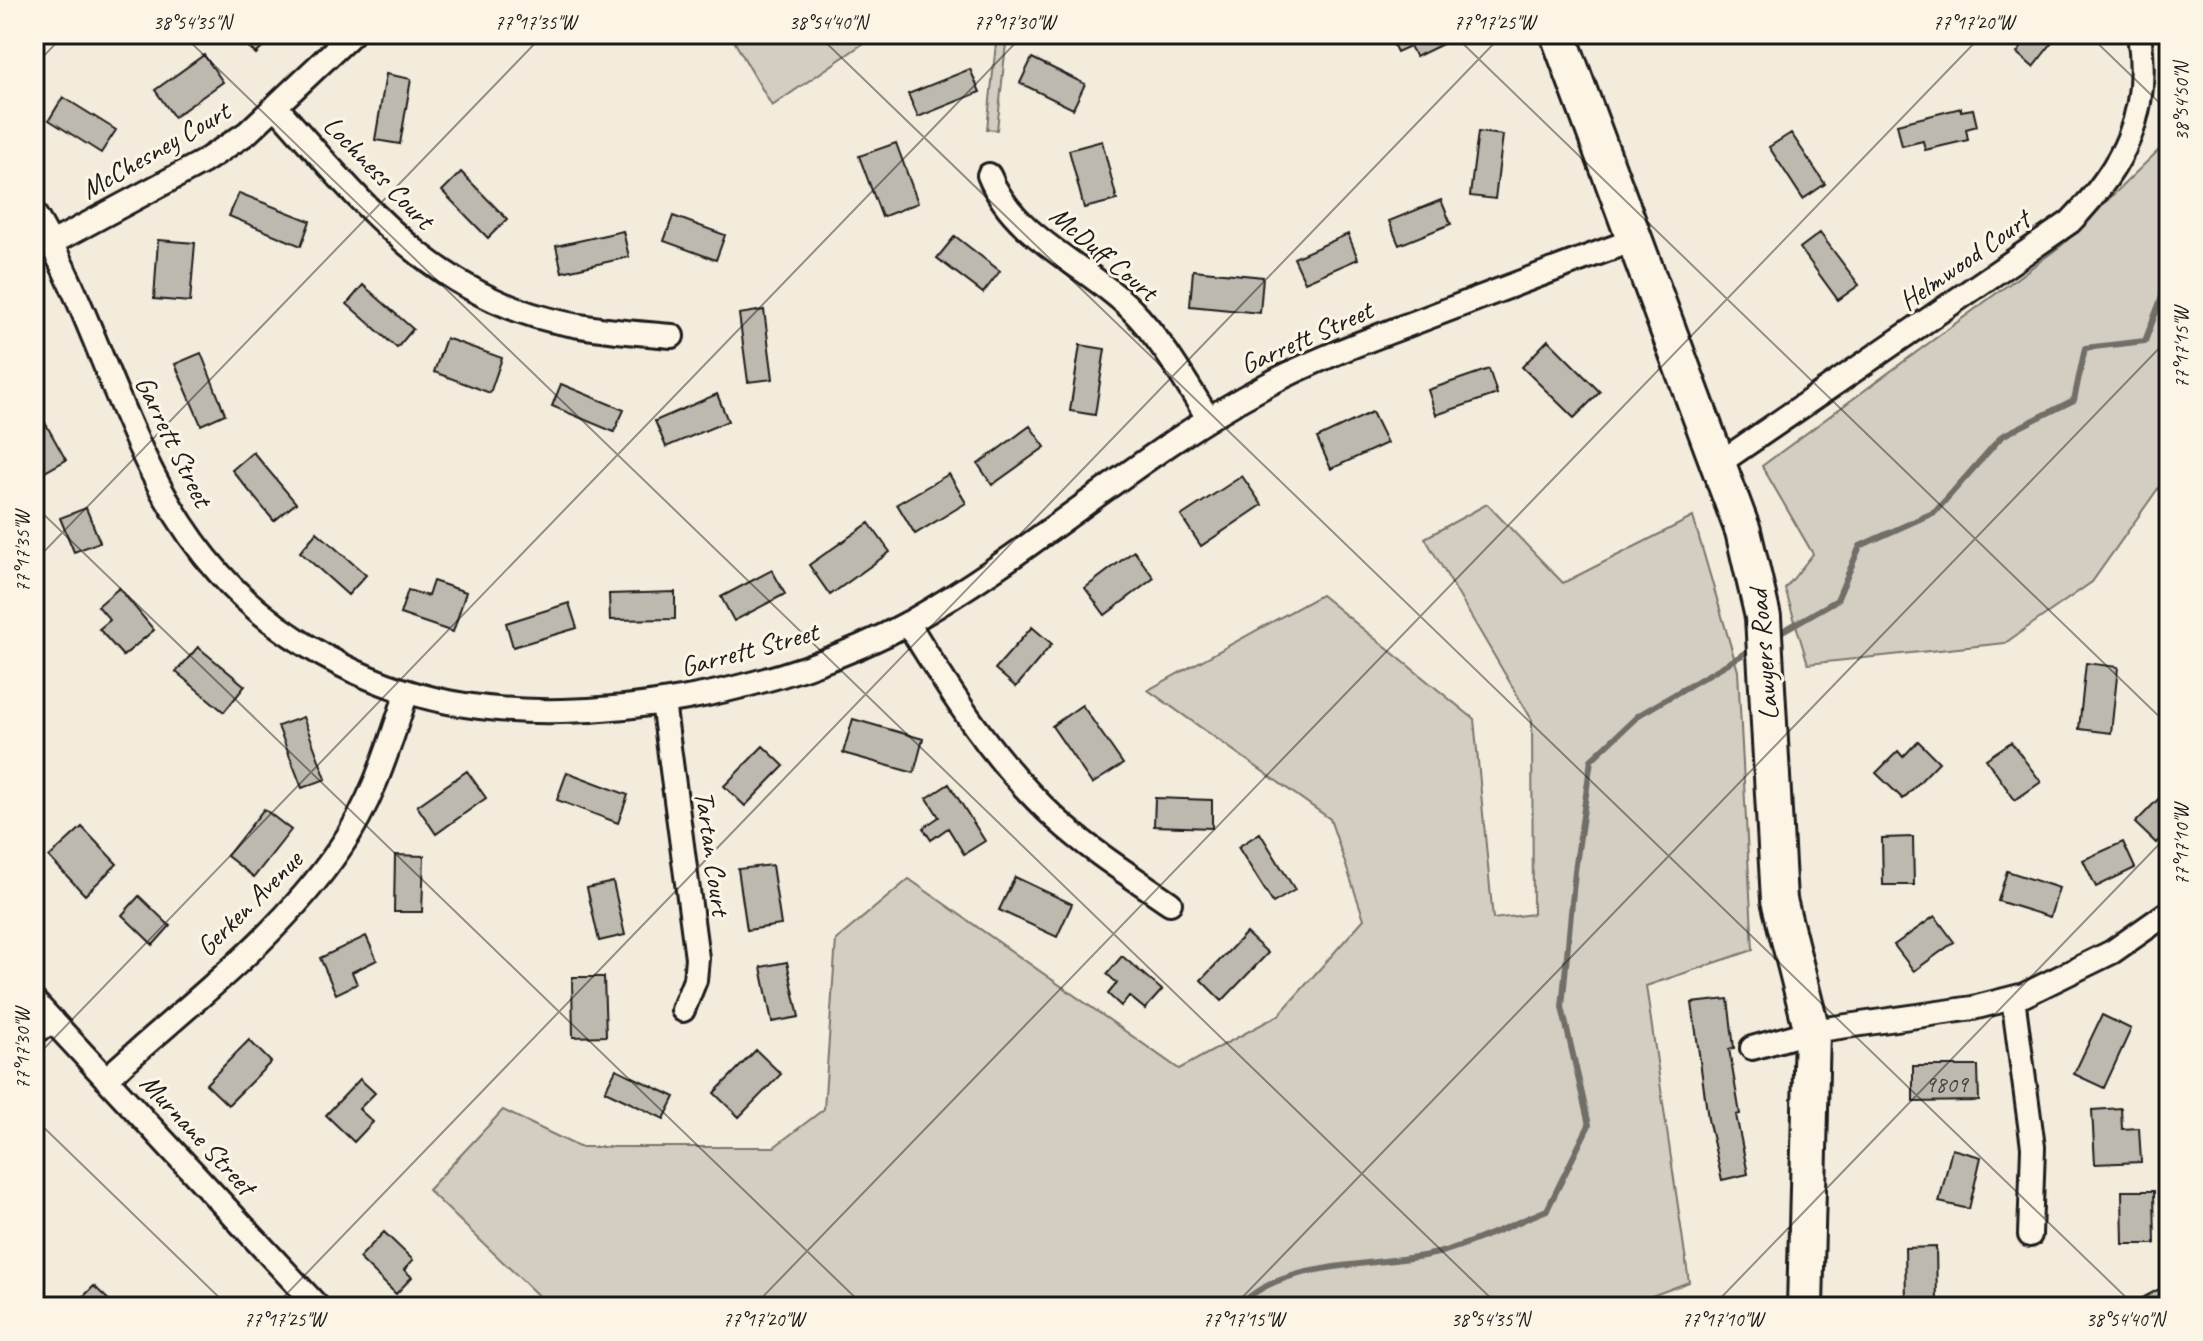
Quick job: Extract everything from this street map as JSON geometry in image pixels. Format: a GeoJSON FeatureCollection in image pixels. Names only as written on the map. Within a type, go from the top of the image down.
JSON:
{"type":"FeatureCollection","features":[{"type":"Feature","properties":{"kind":"main road","name":"Lawyers Road"},"geometry":{"type":"LineString","coordinates":[[1558,34],[1743,531],[1763,617],[1775,865],[1787,937],[1812,1031],[1805,1307]]}},
{"type":"Feature","properties":{"kind":"street","name":"McChesney Court"},"geometry":{"type":"LineString","coordinates":[[52,243],[203,162],[277,108],[352,34]]}},
{"type":"Feature","properties":{"kind":"street","name":"Helmwood Court"},"geometry":{"type":"LineString","coordinates":[[1718,464],[2070,222],[2098,194],[2129,143],[2140,90],[2139,34]]}},
{"type":"Feature","properties":{"kind":"street","name":"Lochness Court"},"geometry":{"type":"LineString","coordinates":[[277,108],[386,229],[451,278],[513,308],[567,324],[672,336]]}},
{"type":"Feature","properties":{"kind":"street","name":"McDuff Court"},"geometry":{"type":"LineString","coordinates":[[989,175],[1002,202],[1023,225],[1106,286],[1132,310],[1179,371],[1208,418]]}},
{"type":"Feature","properties":{"kind":"street","name":"Garrett Street"},"geometry":{"type":"LineString","coordinates":[[34,213],[52,243],[150,471],[194,543],[222,577],[286,632],[351,669],[407,692],[477,707],[541,709],[663,702],[768,681],[824,662],[908,623],[955,595],[1208,418],[1324,358],[1634,240]]}},
{"type":"Feature","properties":{"kind":"street"},"geometry":{"type":"LineString","coordinates":[[908,623],[961,709],[1011,773],[1092,849],[1170,903]]}},
{"type":"Feature","properties":{"kind":"street","name":"Gerken Avenue"},"geometry":{"type":"LineString","coordinates":[[106,1079],[282,920],[309,891],[363,810],[382,768],[407,692]]}},
{"type":"Feature","properties":{"kind":"street","name":"Tartan Court"},"geometry":{"type":"LineString","coordinates":[[663,702],[697,958],[695,980],[683,1010]]}},
{"type":"Feature","properties":{"kind":"street"},"geometry":{"type":"LineString","coordinates":[[1752,1048],[1812,1031],[1973,1008],[2013,998],[2067,977],[2112,952],[2169,912]]}},
{"type":"Feature","properties":{"kind":"street"},"geometry":{"type":"LineString","coordinates":[[2013,998],[2033,1147],[2030,1235]]}},
{"type":"Feature","properties":{"kind":"street","name":"Murnane Street"},"geometry":{"type":"LineString","coordinates":[[34,1001],[43,1027],[106,1079],[318,1307]]}},
{"type":"Feature","properties":{"kind":"shaded area"},"geometry":{"type":"Polygon","coordinates":[[[730,34],[877,34],[772,106],[730,34]]]}},
{"type":"Feature","properties":{"kind":"shaded area"},"geometry":{"type":"Polygon","coordinates":[[[997,34],[1007,34],[997,130],[987,129],[997,34]]]}},
{"type":"Feature","properties":{"kind":"shaded area"},"geometry":{"type":"Polygon","coordinates":[[[2169,134],[2169,473],[2092,582],[2005,643],[1808,664],[1785,589],[1813,554],[1762,466],[2062,245],[2165,144],[2169,134]]]}},
{"type":"Feature","properties":{"kind":"shaded area"},"geometry":{"type":"Polygon","coordinates":[[[1487,504],[1563,583],[1693,517],[1738,671],[1753,950],[1646,986],[1689,1282],[1623,1307],[550,1307],[428,1190],[503,1110],[579,1147],[774,1147],[824,1109],[836,940],[909,879],[1179,1069],[1279,1015],[1364,919],[1330,819],[1148,690],[1321,595],[1474,719],[1493,919],[1533,914],[1532,720],[1425,538],[1487,504]]]}},
{"type":"Feature","properties":{"kind":"building"},"geometry":{"type":"Polygon","coordinates":[[[235,34],[276,34],[256,54],[235,34]]]}},
{"type":"Feature","properties":{"kind":"building"},"geometry":{"type":"Polygon","coordinates":[[[1388,34],[1463,34],[1416,57],[1410,46],[1397,52],[1388,34]]]}},
{"type":"Feature","properties":{"kind":"building"},"geometry":{"type":"Polygon","coordinates":[[[2032,34],[2059,34],[2033,67],[2017,53],[2032,34]]]}},
{"type":"Feature","properties":{"kind":"building"},"geometry":{"type":"Polygon","coordinates":[[[204,55],[223,82],[174,117],[155,90],[204,55]]]}},
{"type":"Feature","properties":{"kind":"building"},"geometry":{"type":"Polygon","coordinates":[[[1032,58],[1085,84],[1073,109],[1020,83],[1032,58]]]}},
{"type":"Feature","properties":{"kind":"building"},"geometry":{"type":"Polygon","coordinates":[[[970,69],[980,92],[918,117],[908,94],[970,69]]]}},
{"type":"Feature","properties":{"kind":"building"},"geometry":{"type":"Polygon","coordinates":[[[386,74],[411,79],[400,144],[375,140],[386,74]]]}},
{"type":"Feature","properties":{"kind":"building"},"geometry":{"type":"Polygon","coordinates":[[[63,97],[116,130],[101,153],[49,120],[63,97]]]}},
{"type":"Feature","properties":{"kind":"building"},"geometry":{"type":"Polygon","coordinates":[[[1961,108],[1961,111],[1973,109],[1977,126],[1966,129],[1968,140],[1925,150],[1923,141],[1902,146],[1897,124],[1961,108]]]}},
{"type":"Feature","properties":{"kind":"building"},"geometry":{"type":"Polygon","coordinates":[[[1478,132],[1503,135],[1495,199],[1470,196],[1478,132]]]}},
{"type":"Feature","properties":{"kind":"building"},"geometry":{"type":"Polygon","coordinates":[[[1791,133],[1825,184],[1803,199],[1769,147],[1791,133]]]}},
{"type":"Feature","properties":{"kind":"building"},"geometry":{"type":"Polygon","coordinates":[[[1102,141],[1117,200],[1084,208],[1069,150],[1102,141]]]}},
{"type":"Feature","properties":{"kind":"building"},"geometry":{"type":"Polygon","coordinates":[[[896,143],[918,203],[882,217],[859,156],[896,143]]]}},
{"type":"Feature","properties":{"kind":"building"},"geometry":{"type":"Polygon","coordinates":[[[461,172],[507,219],[488,238],[442,191],[461,172]]]}},
{"type":"Feature","properties":{"kind":"building"},"geometry":{"type":"Polygon","coordinates":[[[239,193],[310,221],[301,246],[229,216],[239,193]]]}},
{"type":"Feature","properties":{"kind":"building"},"geometry":{"type":"Polygon","coordinates":[[[1441,200],[1451,224],[1399,245],[1389,221],[1441,200]]]}},
{"type":"Feature","properties":{"kind":"building"},"geometry":{"type":"Polygon","coordinates":[[[673,216],[725,235],[716,260],[664,241],[673,216]]]}},
{"type":"Feature","properties":{"kind":"building"},"geometry":{"type":"Polygon","coordinates":[[[623,231],[629,257],[562,272],[556,246],[623,231]]]}},
{"type":"Feature","properties":{"kind":"building"},"geometry":{"type":"Polygon","coordinates":[[[1820,233],[1859,285],[1838,300],[1800,248],[1820,233]]]}},
{"type":"Feature","properties":{"kind":"building"},"geometry":{"type":"Polygon","coordinates":[[[1348,234],[1358,259],[1305,282],[1294,258],[1348,234]]]}},
{"type":"Feature","properties":{"kind":"building"},"geometry":{"type":"Polygon","coordinates":[[[955,236],[1000,271],[983,293],[937,258],[955,236]]]}},
{"type":"Feature","properties":{"kind":"building"},"geometry":{"type":"Polygon","coordinates":[[[158,240],[195,243],[190,302],[154,299],[158,240]]]}},
{"type":"Feature","properties":{"kind":"building"},"geometry":{"type":"Polygon","coordinates":[[[1193,270],[1263,277],[1260,313],[1190,306],[1193,270]]]}},
{"type":"Feature","properties":{"kind":"building"},"geometry":{"type":"Polygon","coordinates":[[[363,285],[413,329],[397,348],[347,304],[363,285]]]}},
{"type":"Feature","properties":{"kind":"building"},"geometry":{"type":"Polygon","coordinates":[[[764,310],[773,379],[748,382],[739,314],[764,310]]]}},
{"type":"Feature","properties":{"kind":"building"},"geometry":{"type":"Polygon","coordinates":[[[446,338],[502,358],[490,393],[434,372],[446,338]]]}},
{"type":"Feature","properties":{"kind":"building"},"geometry":{"type":"Polygon","coordinates":[[[1548,340],[1600,392],[1574,418],[1522,367],[1548,340]]]}},
{"type":"Feature","properties":{"kind":"building"},"geometry":{"type":"Polygon","coordinates":[[[1080,345],[1105,349],[1095,415],[1070,411],[1080,345]]]}},
{"type":"Feature","properties":{"kind":"building"},"geometry":{"type":"Polygon","coordinates":[[[201,353],[225,414],[201,425],[175,364],[201,353]]]}},
{"type":"Feature","properties":{"kind":"building"},"geometry":{"type":"Polygon","coordinates":[[[1489,369],[1497,394],[1436,415],[1428,390],[1489,369]]]}},
{"type":"Feature","properties":{"kind":"building"},"geometry":{"type":"Polygon","coordinates":[[[561,384],[624,410],[614,432],[552,406],[561,384]]]}},
{"type":"Feature","properties":{"kind":"building"},"geometry":{"type":"Polygon","coordinates":[[[717,394],[728,421],[666,447],[655,421],[717,394]]]}},
{"type":"Feature","properties":{"kind":"building"},"geometry":{"type":"Polygon","coordinates":[[[34,403],[66,460],[34,478],[34,403]]]}},
{"type":"Feature","properties":{"kind":"building"},"geometry":{"type":"Polygon","coordinates":[[[1372,412],[1387,443],[1331,469],[1317,438],[1372,412]]]}},
{"type":"Feature","properties":{"kind":"building"},"geometry":{"type":"Polygon","coordinates":[[[1030,426],[1045,447],[992,485],[978,464],[1030,426]]]}},
{"type":"Feature","properties":{"kind":"building"},"geometry":{"type":"Polygon","coordinates":[[[253,452],[296,503],[274,521],[232,470],[253,452]]]}},
{"type":"Feature","properties":{"kind":"building"},"geometry":{"type":"Polygon","coordinates":[[[949,474],[966,503],[915,534],[897,504],[949,474]]]}},
{"type":"Feature","properties":{"kind":"building"},"geometry":{"type":"Polygon","coordinates":[[[1242,476],[1262,505],[1201,546],[1181,516],[1242,476]]]}},
{"type":"Feature","properties":{"kind":"building"},"geometry":{"type":"Polygon","coordinates":[[[86,508],[100,542],[74,552],[60,518],[86,508]]]}},
{"type":"Feature","properties":{"kind":"building"},"geometry":{"type":"Polygon","coordinates":[[[869,523],[890,552],[830,595],[809,565],[869,523]]]}},
{"type":"Feature","properties":{"kind":"building"},"geometry":{"type":"Polygon","coordinates":[[[317,532],[366,575],[348,595],[300,552],[317,532]]]}},
{"type":"Feature","properties":{"kind":"building"},"geometry":{"type":"Polygon","coordinates":[[[1134,551],[1154,578],[1105,615],[1085,588],[1134,551]]]}},
{"type":"Feature","properties":{"kind":"building"},"geometry":{"type":"Polygon","coordinates":[[[772,570],[785,594],[734,621],[721,597],[772,570]]]}},
{"type":"Feature","properties":{"kind":"building"},"geometry":{"type":"Polygon","coordinates":[[[433,581],[466,592],[453,632],[400,614],[408,590],[428,596],[433,581]]]}},
{"type":"Feature","properties":{"kind":"building"},"geometry":{"type":"Polygon","coordinates":[[[119,588],[154,630],[123,656],[99,629],[110,620],[98,606],[119,588]]]}},
{"type":"Feature","properties":{"kind":"building"},"geometry":{"type":"Polygon","coordinates":[[[675,592],[675,619],[610,620],[609,594],[675,592]]]}},
{"type":"Feature","properties":{"kind":"building"},"geometry":{"type":"Polygon","coordinates":[[[569,603],[577,628],[513,647],[506,623],[569,603]]]}},
{"type":"Feature","properties":{"kind":"building"},"geometry":{"type":"Polygon","coordinates":[[[1032,627],[1052,644],[1016,687],[995,669],[1032,627]]]}},
{"type":"Feature","properties":{"kind":"building"},"geometry":{"type":"Polygon","coordinates":[[[198,647],[245,686],[224,712],[176,672],[198,647]]]}},
{"type":"Feature","properties":{"kind":"building"},"geometry":{"type":"Polygon","coordinates":[[[2086,663],[2118,667],[2111,733],[2079,729],[2086,663]]]}},
{"type":"Feature","properties":{"kind":"building"},"geometry":{"type":"Polygon","coordinates":[[[1082,705],[1123,764],[1092,784],[1052,726],[1082,705]]]}},
{"type":"Feature","properties":{"kind":"building"},"geometry":{"type":"Polygon","coordinates":[[[303,717],[326,779],[302,788],[278,726],[303,717]]]}},
{"type":"Feature","properties":{"kind":"building"},"geometry":{"type":"Polygon","coordinates":[[[853,719],[923,739],[914,773],[843,753],[853,719]]]}},
{"type":"Feature","properties":{"kind":"building"},"geometry":{"type":"Polygon","coordinates":[[[1918,741],[1939,762],[1903,799],[1876,773],[1898,751],[1903,757],[1918,741]]]}},
{"type":"Feature","properties":{"kind":"building"},"geometry":{"type":"Polygon","coordinates":[[[2011,742],[2041,782],[2015,800],[1986,759],[2011,742]]]}},
{"type":"Feature","properties":{"kind":"building"},"geometry":{"type":"Polygon","coordinates":[[[763,746],[784,766],[745,806],[724,786],[763,746]]]}},
{"type":"Feature","properties":{"kind":"building"},"geometry":{"type":"Polygon","coordinates":[[[467,771],[486,798],[436,834],[417,806],[467,771]]]}},
{"type":"Feature","properties":{"kind":"building"},"geometry":{"type":"Polygon","coordinates":[[[567,772],[628,795],[618,823],[557,800],[567,772]]]}},
{"type":"Feature","properties":{"kind":"building"},"geometry":{"type":"Polygon","coordinates":[[[949,784],[985,841],[964,854],[948,828],[931,840],[923,828],[939,817],[927,798],[949,784]]]}},
{"type":"Feature","properties":{"kind":"building"},"geometry":{"type":"Polygon","coordinates":[[[2169,788],[2169,830],[2156,843],[2135,823],[2169,788]]]}},
{"type":"Feature","properties":{"kind":"building"},"geometry":{"type":"Polygon","coordinates":[[[1155,798],[1212,800],[1212,828],[1154,826],[1155,798]]]}},
{"type":"Feature","properties":{"kind":"building"},"geometry":{"type":"Polygon","coordinates":[[[264,809],[291,830],[254,877],[227,856],[264,809]]]}},
{"type":"Feature","properties":{"kind":"building"},"geometry":{"type":"Polygon","coordinates":[[[82,827],[117,864],[85,895],[49,857],[82,827]]]}},
{"type":"Feature","properties":{"kind":"building"},"geometry":{"type":"Polygon","coordinates":[[[1260,833],[1295,890],[1273,903],[1238,847],[1260,833]]]}},
{"type":"Feature","properties":{"kind":"building"},"geometry":{"type":"Polygon","coordinates":[[[1913,837],[1914,885],[1883,885],[1882,838],[1913,837]]]}},
{"type":"Feature","properties":{"kind":"building"},"geometry":{"type":"Polygon","coordinates":[[[2123,842],[2135,868],[2096,887],[2083,860],[2123,842]]]}},
{"type":"Feature","properties":{"kind":"building"},"geometry":{"type":"Polygon","coordinates":[[[395,855],[424,856],[422,912],[394,912],[395,855]]]}},
{"type":"Feature","properties":{"kind":"building"},"geometry":{"type":"Polygon","coordinates":[[[772,865],[781,925],[747,930],[738,869],[772,865]]]}},
{"type":"Feature","properties":{"kind":"building"},"geometry":{"type":"Polygon","coordinates":[[[2007,871],[2059,888],[2050,917],[1998,901],[2007,871]]]}},
{"type":"Feature","properties":{"kind":"building"},"geometry":{"type":"Polygon","coordinates":[[[1015,877],[1072,904],[1057,937],[999,910],[1015,877]]]}},
{"type":"Feature","properties":{"kind":"building"},"geometry":{"type":"Polygon","coordinates":[[[613,882],[625,935],[599,941],[587,888],[613,882]]]}},
{"type":"Feature","properties":{"kind":"building"},"geometry":{"type":"Polygon","coordinates":[[[139,896],[170,926],[153,945],[122,915],[139,896]]]}},
{"type":"Feature","properties":{"kind":"building"},"geometry":{"type":"Polygon","coordinates":[[[1935,916],[1954,942],[1914,971],[1894,945],[1935,916]]]}},
{"type":"Feature","properties":{"kind":"building"},"geometry":{"type":"Polygon","coordinates":[[[1246,933],[1268,953],[1222,1001],[1201,980],[1246,933]]]}},
{"type":"Feature","properties":{"kind":"building"},"geometry":{"type":"Polygon","coordinates":[[[366,936],[377,960],[352,972],[357,984],[336,994],[320,958],[366,936]]]}},
{"type":"Feature","properties":{"kind":"building"},"geometry":{"type":"Polygon","coordinates":[[[1122,956],[1162,990],[1145,1009],[1129,996],[1121,1006],[1108,994],[1117,983],[1107,974],[1122,956]]]}},
{"type":"Feature","properties":{"kind":"building"},"geometry":{"type":"Polygon","coordinates":[[[787,962],[799,1017],[772,1022],[761,967],[787,962]]]}},
{"type":"Feature","properties":{"kind":"building"},"geometry":{"type":"Polygon","coordinates":[[[572,977],[604,977],[606,1036],[573,1037],[572,977]]]}},
{"type":"Feature","properties":{"kind":"building"},"geometry":{"type":"Polygon","coordinates":[[[1728,999],[1734,1048],[1729,1049],[1740,1114],[1736,1115],[1748,1174],[1722,1180],[1708,1119],[1692,1003],[1728,999]]]}},
{"type":"Feature","properties":{"kind":"building"},"geometry":{"type":"Polygon","coordinates":[[[2102,1015],[2131,1029],[2104,1088],[2074,1074],[2102,1015]]]}},
{"type":"Feature","properties":{"kind":"building"},"geometry":{"type":"Polygon","coordinates":[[[249,1040],[271,1062],[228,1105],[206,1084],[249,1040]]]}},
{"type":"Feature","properties":{"kind":"building"},"geometry":{"type":"Polygon","coordinates":[[[756,1050],[781,1074],[739,1117],[714,1093],[756,1050]]]}},
{"type":"Feature","properties":{"kind":"building"},"geometry":{"type":"Polygon","coordinates":[[[1913,1066],[1978,1066],[1979,1101],[1913,1102],[1913,1066]]]}},
{"type":"Feature","properties":{"kind":"building"},"geometry":{"type":"Polygon","coordinates":[[[616,1069],[675,1097],[664,1119],[605,1091],[616,1069]]]}},
{"type":"Feature","properties":{"kind":"building"},"geometry":{"type":"Polygon","coordinates":[[[360,1079],[375,1093],[359,1109],[373,1122],[354,1142],[326,1115],[360,1079]]]}},
{"type":"Feature","properties":{"kind":"building"},"geometry":{"type":"Polygon","coordinates":[[[2121,1108],[2122,1129],[2139,1128],[2141,1162],[2095,1164],[2092,1110],[2121,1108]]]}},
{"type":"Feature","properties":{"kind":"building"},"geometry":{"type":"Polygon","coordinates":[[[1952,1149],[1981,1157],[1969,1209],[1939,1202],[1952,1149]]]}},
{"type":"Feature","properties":{"kind":"building"},"geometry":{"type":"Polygon","coordinates":[[[2122,1191],[2154,1191],[2155,1244],[2123,1244],[2122,1191]]]}},
{"type":"Feature","properties":{"kind":"building"},"geometry":{"type":"Polygon","coordinates":[[[384,1232],[413,1260],[404,1270],[412,1277],[396,1294],[359,1258],[384,1232]]]}},
{"type":"Feature","properties":{"kind":"building"},"geometry":{"type":"Polygon","coordinates":[[[1936,1247],[1937,1302],[1906,1302],[1905,1248],[1936,1247]]]}},
{"type":"Feature","properties":{"kind":"building"},"geometry":{"type":"Polygon","coordinates":[[[2169,1284],[2169,1307],[2125,1307],[2169,1284]]]}},
{"type":"Feature","properties":{"kind":"building"},"geometry":{"type":"Polygon","coordinates":[[[94,1286],[116,1307],[73,1307],[94,1286]]]}},
{"type":"Feature","properties":{"kind":"waterway"},"geometry":{"type":"LineString","coordinates":[[1781,632],[1837,600],[1860,546],[1935,512],[2002,436],[2074,400],[2085,348],[2145,341],[2163,294],[2169,295]]}},
{"type":"Feature","properties":{"kind":"waterway"},"geometry":{"type":"LineString","coordinates":[[1239,1307],[1257,1291],[1279,1280],[1332,1267],[1438,1253],[1547,1210],[1589,1125],[1562,1007],[1575,871],[1591,760],[1639,715],[1749,651]]}}]}
